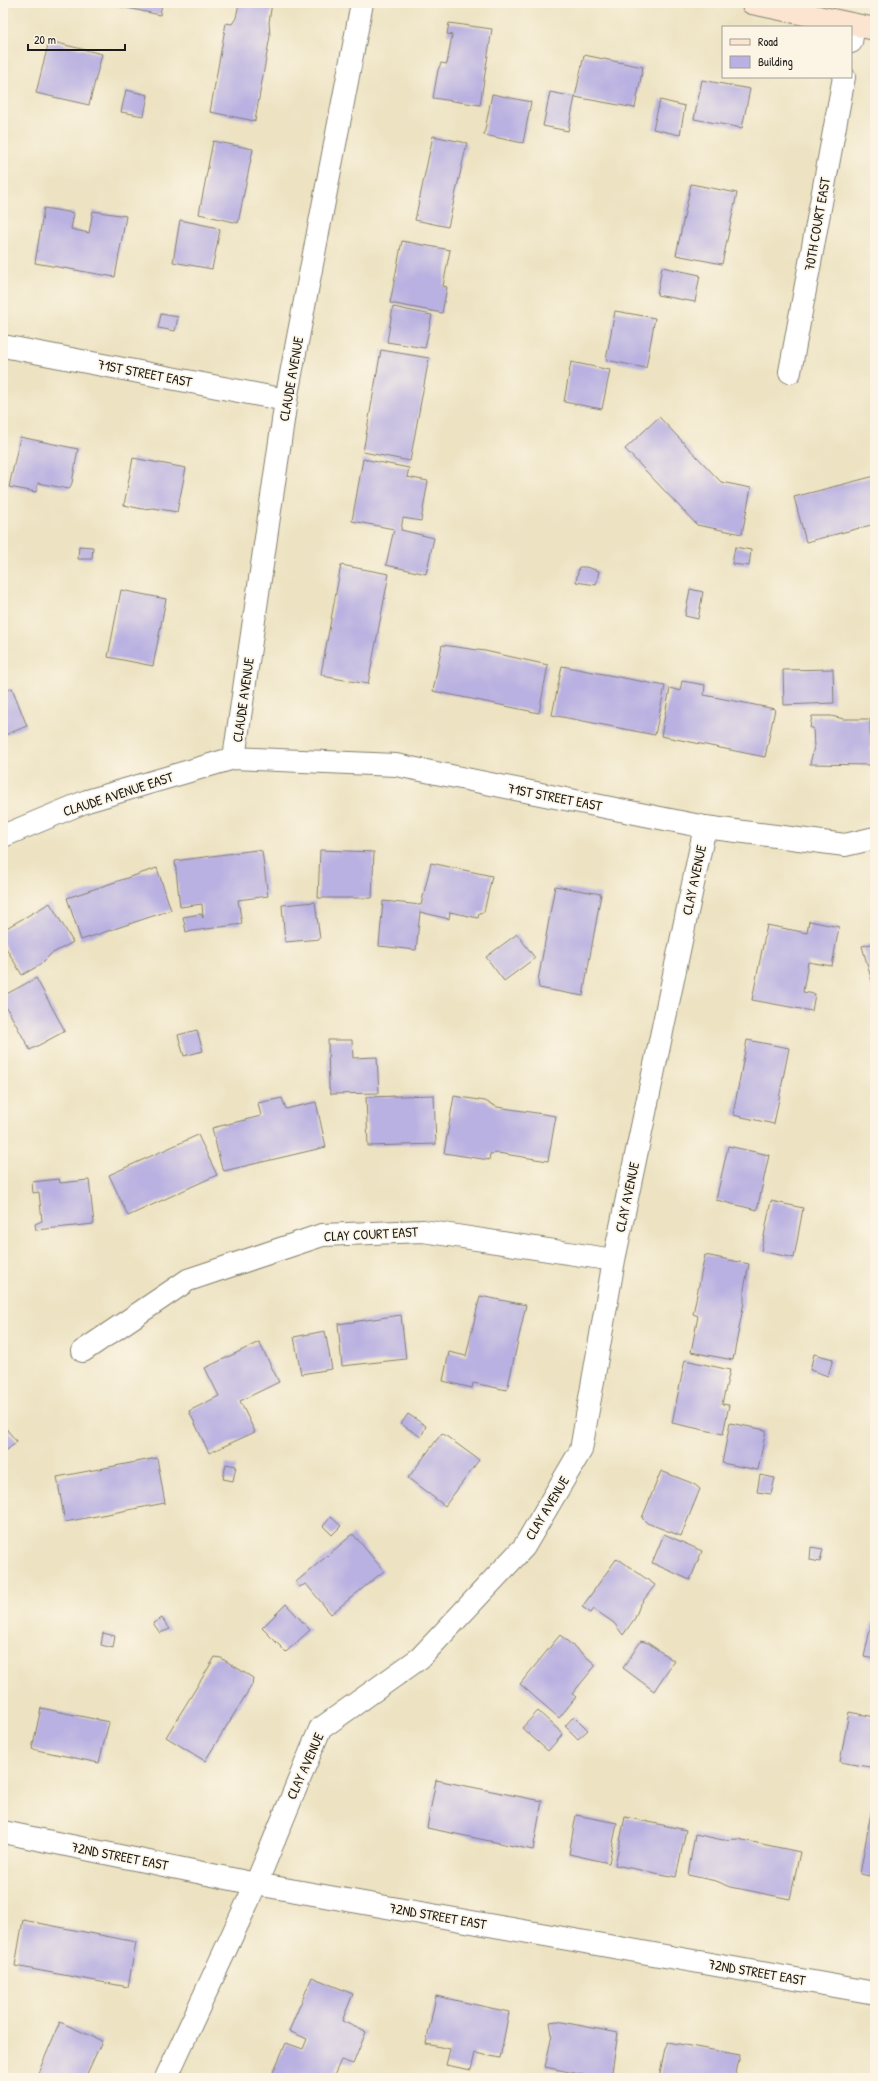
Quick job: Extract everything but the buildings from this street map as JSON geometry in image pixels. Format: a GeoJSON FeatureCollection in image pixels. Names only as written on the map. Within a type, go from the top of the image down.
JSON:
{"type":"FeatureCollection","features":[{"type":"Feature","properties":{"kind":"main road"},"geometry":{"type":"LineString","coordinates":[[752,3],[838,26]]}},
{"type":"Feature","properties":{"kind":"street","name":"CLAUDE AVENUE"},"geometry":{"type":"LineString","coordinates":[[234,758],[286,400],[362,3]]}},
{"type":"Feature","properties":{"kind":"street","name":"70TH COURT EAST"},"geometry":{"type":"LineString","coordinates":[[790,372],[844,78]]}},
{"type":"Feature","properties":{"kind":"street","name":"71ST STREET EAST"},"geometry":{"type":"LineString","coordinates":[[3,346],[286,400]]}},
{"type":"Feature","properties":{"kind":"street","name":"71ST STREET EAST"},"geometry":{"type":"LineString","coordinates":[[234,758],[396,765],[705,827],[845,845],[875,838]]}},
{"type":"Feature","properties":{"kind":"street","name":"CLAUDE AVENUE EAST"},"geometry":{"type":"LineString","coordinates":[[3,836],[87,801],[234,758]]}},
{"type":"Feature","properties":{"kind":"street","name":"CLAY AVENUE"},"geometry":{"type":"LineString","coordinates":[[166,2078],[256,1884],[320,1729],[420,1658],[524,1547],[581,1450],[614,1260],[705,827]]}},
{"type":"Feature","properties":{"kind":"street","name":"CLAY COURT EAST"},"geometry":{"type":"LineString","coordinates":[[83,1351],[188,1280],[322,1235],[423,1230],[614,1260]]}},
{"type":"Feature","properties":{"kind":"street","name":"72ND STREET EAST"},"geometry":{"type":"LineString","coordinates":[[3,1832],[256,1884],[875,1993]]}}]}
